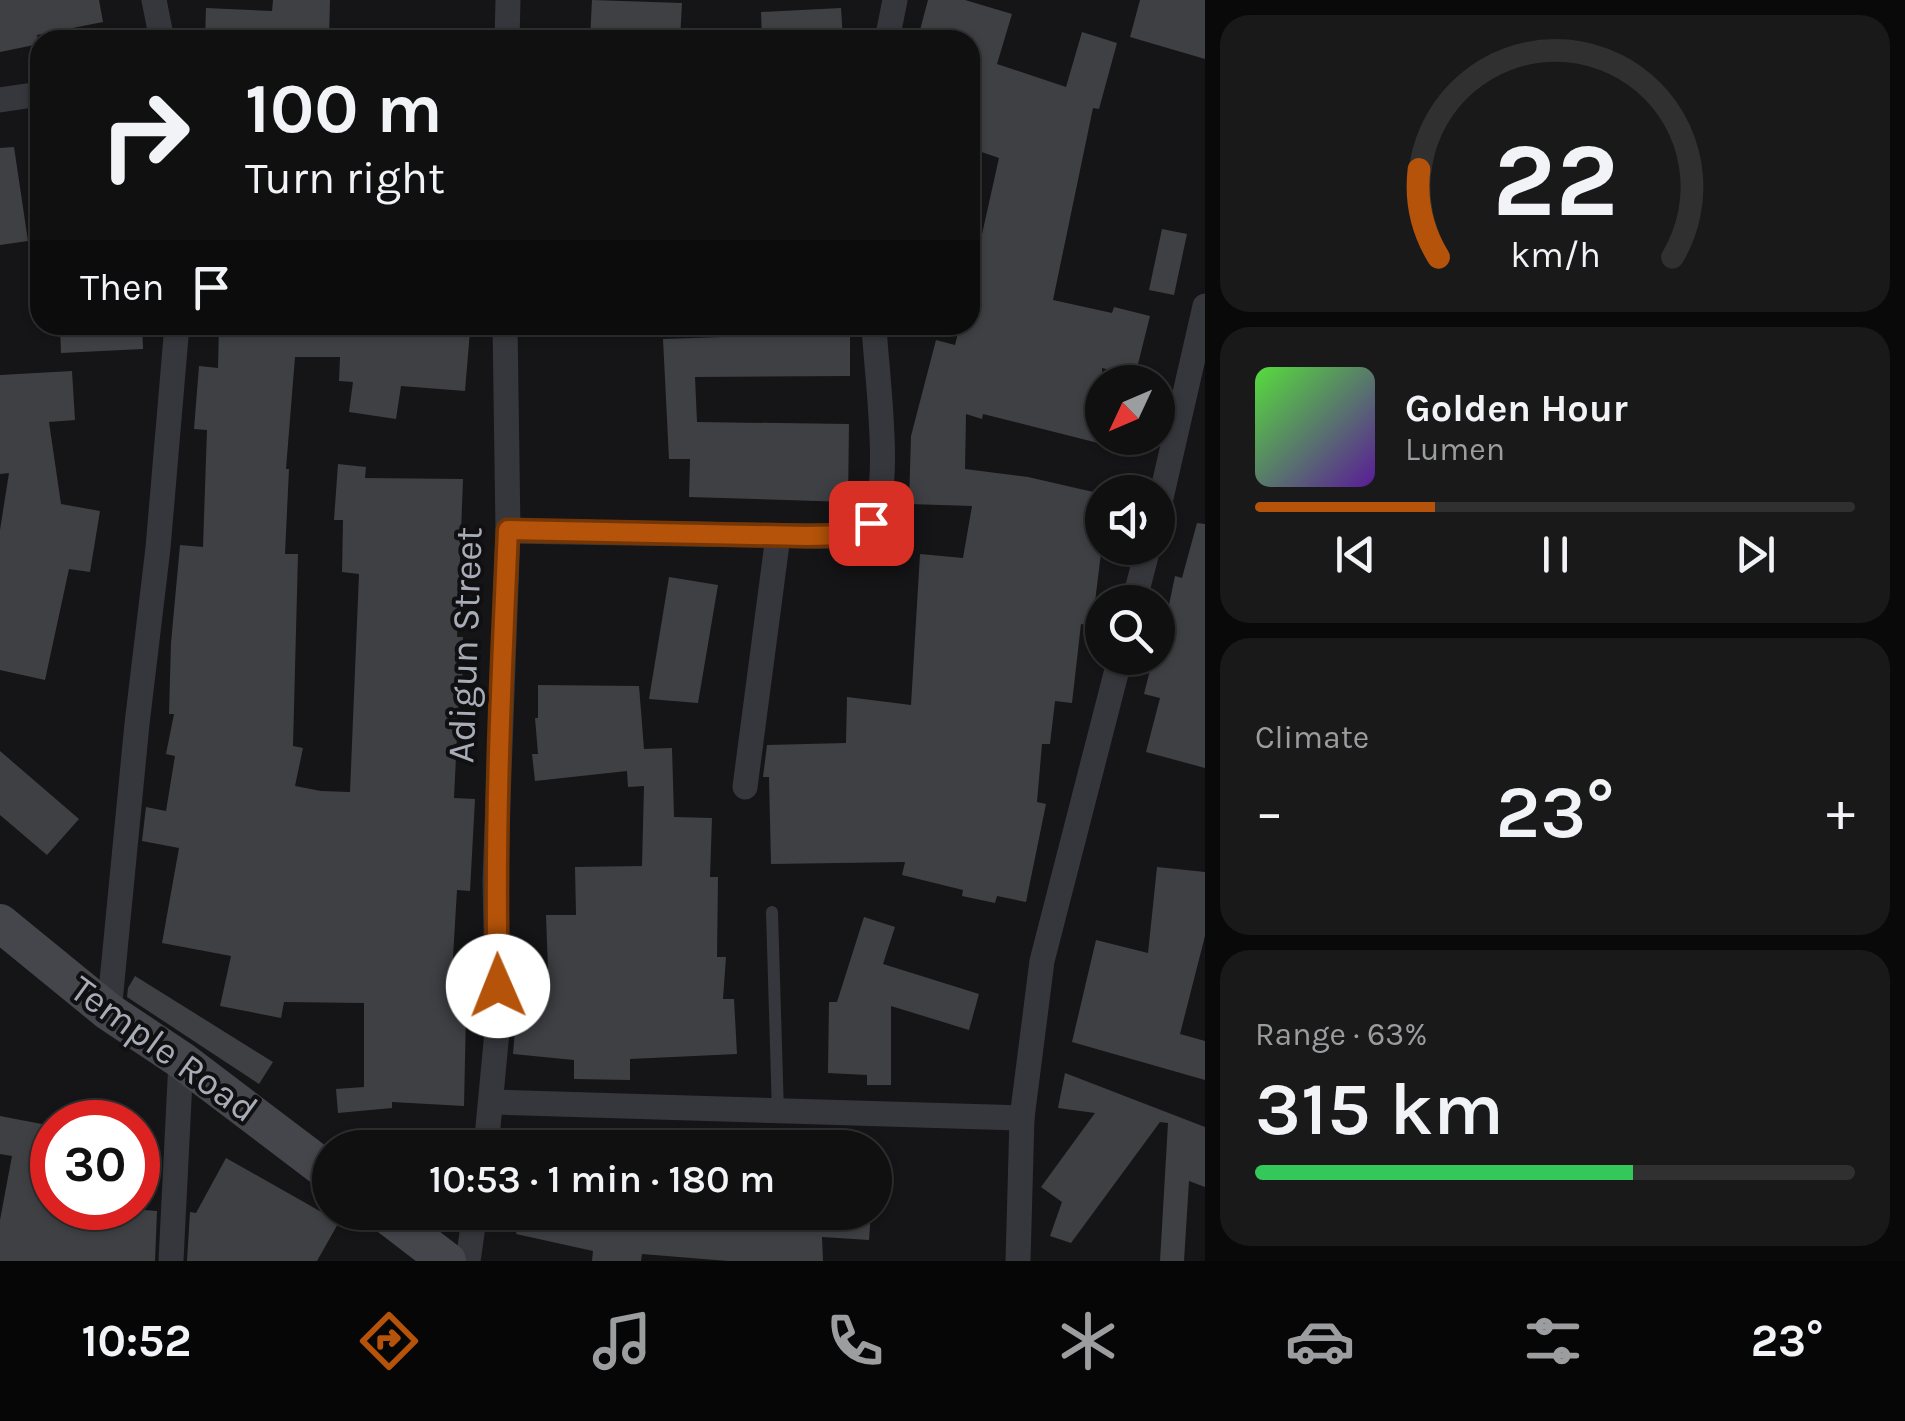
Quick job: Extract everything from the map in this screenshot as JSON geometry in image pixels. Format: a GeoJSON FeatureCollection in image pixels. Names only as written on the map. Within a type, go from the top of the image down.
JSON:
{"type":"FeatureCollection","features":[{"type":"Feature","properties":{"kind":"street"},"geometry":{"type":"LineString","coordinates":[[154,0],[160,30]]}},
{"type":"Feature","properties":{"kind":"street"},"geometry":{"type":"LineString","coordinates":[[506,30],[508,0]]}},
{"type":"Feature","properties":{"kind":"street"},"geometry":{"type":"LineString","coordinates":[[889,30],[895,0]]}},
{"type":"Feature","properties":{"kind":"street"},"geometry":{"type":"LineString","coordinates":[[0,100],[30,96]]}},
{"type":"Feature","properties":{"kind":"street"},"geometry":{"type":"LineString","coordinates":[[1167,475],[1205,306]]}},
{"type":"Feature","properties":{"kind":"street"},"geometry":{"type":"LineString","coordinates":[[109,1012],[160,529],[176,335]]}},
{"type":"Feature","properties":{"kind":"street","name":"Adigun Street"},"geometry":{"type":"LineString","coordinates":[[488,1130],[498,1021],[498,731],[508,530],[505,335]]}},
{"type":"Feature","properties":{"kind":"street"},"geometry":{"type":"LineString","coordinates":[[508,530],[850,535],[871,523],[882,495],[875,335]]}},
{"type":"Feature","properties":{"kind":"street"},"geometry":{"type":"LineString","coordinates":[[1179,426],[1205,433]]}},
{"type":"Feature","properties":{"kind":"street"},"geometry":{"type":"LineString","coordinates":[[744,787],[778,536]]}},
{"type":"Feature","properties":{"kind":"street"},"geometry":{"type":"LineString","coordinates":[[1018,1261],[1022,1118],[1042,961],[1116,675]]}},
{"type":"Feature","properties":{"kind":"street","name":"Temple Road"},"geometry":{"type":"LineString","coordinates":[[0,923],[109,1012],[181,1060],[312,1158]]}},
{"type":"Feature","properties":{"kind":"street"},"geometry":{"type":"LineString","coordinates":[[171,1261],[181,1060]]}},
{"type":"Feature","properties":{"kind":"street"},"geometry":{"type":"LineString","coordinates":[[492,1102],[1022,1118]]}},
{"type":"Feature","properties":{"kind":"street"},"geometry":{"type":"LineString","coordinates":[[407,1230],[447,1261]]}},
{"type":"Feature","properties":{"kind":"street"},"geometry":{"type":"LineString","coordinates":[[468,1261],[473,1230]]}},
{"type":"Feature","properties":{"kind":"lane"},"geometry":{"type":"LineString","coordinates":[[772,912],[778,1113]]}},
{"type":"Feature","properties":{"kind":"building"},"geometry":{"type":"Polygon","coordinates":[[[0,0],[99,0],[103,22],[62,30],[30,30],[30,46],[0,52],[0,0]]]}},
{"type":"Feature","properties":{"kind":"building"},"geometry":{"type":"Polygon","coordinates":[[[273,0],[330,0],[329,30],[205,30],[206,8],[272,11],[273,0]]]}},
{"type":"Feature","properties":{"kind":"building"},"geometry":{"type":"Polygon","coordinates":[[[592,0],[682,3],[681,30],[590,30],[592,0]]]}},
{"type":"Feature","properties":{"kind":"building"},"geometry":{"type":"Polygon","coordinates":[[[928,0],[965,0],[1012,14],[997,64],[1066,87],[1082,32],[1117,43],[1099,109],[1093,108],[1053,300],[1112,313],[1114,307],[1150,316],[1138,365],[1085,365],[1085,440],[983,414],[982,419],[966,414],[965,469],[1028,477],[1085,490],[1085,565],[1100,565],[1097,585],[1085,585],[1085,625],[1081,624],[1072,703],[1055,701],[1050,744],[1042,744],[1037,802],[1046,804],[1026,902],[997,896],[995,903],[962,896],[963,890],[902,875],[905,862],[771,864],[769,777],[763,777],[767,745],[846,743],[847,697],[911,705],[920,554],[963,558],[972,506],[909,504],[911,436],[936,340],[955,345],[958,335],[980,335],[980,243],[999,158],[980,151],[980,30],[920,30],[928,0]]]}},
{"type":"Feature","properties":{"kind":"building"},"geometry":{"type":"Polygon","coordinates":[[[1140,0],[1205,0],[1205,59],[1130,37],[1140,0]]]}},
{"type":"Feature","properties":{"kind":"building"},"geometry":{"type":"Polygon","coordinates":[[[841,8],[842,30],[762,30],[761,12],[841,8]]]}},
{"type":"Feature","properties":{"kind":"building"},"geometry":{"type":"Polygon","coordinates":[[[14,147],[28,241],[0,245],[0,148],[14,147]]]}},
{"type":"Feature","properties":{"kind":"building"},"geometry":{"type":"Polygon","coordinates":[[[1162,229],[1187,234],[1174,295],[1149,290],[1162,229]]]}},
{"type":"Feature","properties":{"kind":"building"},"geometry":{"type":"Polygon","coordinates":[[[60,335],[142,335],[143,349],[61,353],[60,335]]]}},
{"type":"Feature","properties":{"kind":"building"},"geometry":{"type":"Polygon","coordinates":[[[219,335],[470,335],[465,391],[401,386],[396,419],[349,412],[353,382],[339,381],[340,357],[295,357],[286,469],[285,554],[298,554],[293,746],[303,748],[295,786],[350,792],[359,574],[342,572],[343,520],[334,520],[338,464],[366,467],[365,478],[463,479],[457,637],[463,637],[462,694],[454,798],[475,799],[470,891],[457,890],[453,957],[454,1013],[466,1013],[464,1106],[392,1102],[392,1108],[338,1113],[336,1089],[364,1087],[364,1003],[284,1002],[281,1018],[220,1006],[231,956],[162,943],[179,848],[142,841],[146,807],[166,811],[175,756],[166,754],[174,714],[169,714],[171,643],[180,545],[203,547],[207,430],[194,429],[199,366],[218,368],[219,335]]]}},
{"type":"Feature","properties":{"kind":"building"},"geometry":{"type":"Polygon","coordinates":[[[850,335],[850,376],[695,377],[697,422],[849,424],[848,502],[689,497],[690,459],[669,459],[663,339],[850,335]]]}},
{"type":"Feature","properties":{"kind":"building"},"geometry":{"type":"Polygon","coordinates":[[[72,371],[75,420],[49,422],[61,504],[100,511],[90,572],[69,569],[45,680],[0,670],[0,530],[9,473],[0,474],[0,375],[72,371]]]}},
{"type":"Feature","properties":{"kind":"building"},"geometry":{"type":"Polygon","coordinates":[[[1197,523],[1205,524],[1205,768],[1146,752],[1160,698],[1144,694],[1149,675],[1175,675],[1173,585],[1175,576],[1182,578],[1197,523]]]}},
{"type":"Feature","properties":{"kind":"building"},"geometry":{"type":"Polygon","coordinates":[[[669,577],[718,585],[698,703],[649,699],[669,577]]]}},
{"type":"Feature","properties":{"kind":"building"},"geometry":{"type":"Polygon","coordinates":[[[538,685],[639,686],[644,749],[672,748],[674,817],[712,818],[710,877],[718,877],[717,957],[726,957],[723,999],[734,999],[737,1054],[630,1059],[630,1080],[574,1079],[574,1060],[513,1054],[518,994],[549,997],[546,915],[576,915],[575,867],[642,866],[644,786],[628,787],[627,771],[535,781],[532,754],[538,754],[538,685]]]}},
{"type":"Feature","properties":{"kind":"building"},"geometry":{"type":"Polygon","coordinates":[[[0,751],[79,819],[47,855],[0,815],[0,751]]]}},
{"type":"Feature","properties":{"kind":"building"},"geometry":{"type":"Polygon","coordinates":[[[1157,867],[1205,872],[1205,936],[1180,1034],[1205,1041],[1205,1080],[1072,1042],[1096,940],[1148,953],[1157,867]]]}},
{"type":"Feature","properties":{"kind":"building"},"geometry":{"type":"Polygon","coordinates":[[[864,917],[895,927],[883,964],[979,994],[969,1030],[891,1006],[891,1085],[867,1085],[867,1075],[828,1073],[829,1002],[837,1002],[864,917]]]}},
{"type":"Feature","properties":{"kind":"building"},"geometry":{"type":"Polygon","coordinates":[[[135,976],[273,1062],[259,1084],[127,997],[135,976]]]}},
{"type":"Feature","properties":{"kind":"building"},"geometry":{"type":"Polygon","coordinates":[[[1065,1073],[1205,1127],[1205,1187],[1189,1181],[1184,1261],[1160,1261],[1168,1123],[1160,1122],[1071,1243],[1050,1236],[1062,1202],[1041,1187],[1095,1113],[1058,1108],[1065,1073]]]}},
{"type":"Feature","properties":{"kind":"building"},"geometry":{"type":"Polygon","coordinates":[[[0,1116],[30,1122],[30,1230],[156,1230],[155,1261],[0,1261],[0,1220],[12,1156],[0,1154],[0,1116]]]}},
{"type":"Feature","properties":{"kind":"building"},"geometry":{"type":"Polygon","coordinates":[[[226,1158],[312,1207],[312,1230],[334,1230],[317,1261],[187,1261],[190,1212],[196,1213],[226,1158]]]}},
{"type":"Feature","properties":{"kind":"building"},"geometry":{"type":"Polygon","coordinates":[[[517,1230],[870,1230],[869,1240],[822,1237],[823,1261],[728,1261],[642,1254],[641,1261],[592,1261],[593,1251],[516,1234],[517,1230]]]}},
{"type":"Feature","properties":{"kind":"route"},"geometry":{"type":"LineString","coordinates":[[498,986],[498,731],[508,530],[807,536],[850,535],[871,523]]}}]}
